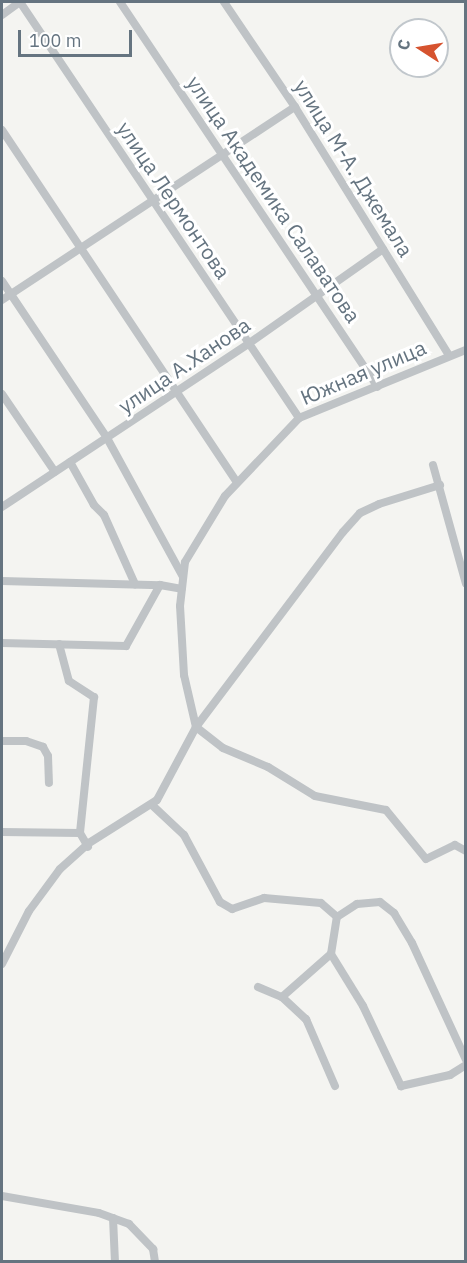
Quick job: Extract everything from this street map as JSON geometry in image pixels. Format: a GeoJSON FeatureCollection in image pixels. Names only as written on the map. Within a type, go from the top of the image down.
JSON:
{"type":"FeatureCollection","features":[{"type":"Feature","properties":{"kind":"street"},"geometry":{"type":"LineString","coordinates":[[2,15],[20,2]]}},
{"type":"Feature","properties":{"kind":"street","name":"улица Лермонтова"},"geometry":{"type":"LineString","coordinates":[[20,2],[299,418]]}},
{"type":"Feature","properties":{"kind":"street","name":"улица Академика Салаватова"},"geometry":{"type":"LineString","coordinates":[[120,2],[378,387]]}},
{"type":"Feature","properties":{"kind":"street","name":"улица М-А. Джемала"},"geometry":{"type":"LineString","coordinates":[[224,2],[295,107],[449,356]]}},
{"type":"Feature","properties":{"kind":"street"},"geometry":{"type":"LineString","coordinates":[[2,300],[221,152],[295,107]]}},
{"type":"Feature","properties":{"kind":"street"},"geometry":{"type":"LineString","coordinates":[[2,130],[78,249],[237,482]]}},
{"type":"Feature","properties":{"kind":"street","name":"улица А.Ханова"},"geometry":{"type":"LineString","coordinates":[[2,507],[248,344],[383,249]]}},
{"type":"Feature","properties":{"kind":"street"},"geometry":{"type":"LineString","coordinates":[[2,282],[107,438],[183,577]]}},
{"type":"Feature","properties":{"kind":"street","name":"Южная улица"},"geometry":{"type":"LineString","coordinates":[[196,727],[184,675],[182,589],[185,562],[237,482],[299,418],[465,350]]}},
{"type":"Feature","properties":{"kind":"street"},"geometry":{"type":"LineString","coordinates":[[2,394],[55,472]]}},
{"type":"Feature","properties":{"kind":"street"},"geometry":{"type":"LineString","coordinates":[[70,462],[94,505],[104,515],[135,584]]}},
{"type":"Feature","properties":{"kind":"street"},"geometry":{"type":"LineString","coordinates":[[433,465],[440,485],[450,540],[465,584]]}},
{"type":"Feature","properties":{"kind":"street"},"geometry":{"type":"LineString","coordinates":[[2,964],[29,911],[60,869],[87,846],[152,805],[196,727],[360,513],[440,485]]}},
{"type":"Feature","properties":{"kind":"street"},"geometry":{"type":"LineString","coordinates":[[2,581],[160,585],[182,589]]}},
{"type":"Feature","properties":{"kind":"street"},"geometry":{"type":"LineString","coordinates":[[2,643],[126,646],[160,585]]}},
{"type":"Feature","properties":{"kind":"street"},"geometry":{"type":"LineString","coordinates":[[59,644],[69,681],[94,697],[80,833],[87,846]]}},
{"type":"Feature","properties":{"kind":"street"},"geometry":{"type":"LineString","coordinates":[[196,727],[223,748],[267,767],[315,796],[386,810],[426,860],[455,844],[465,851]]}},
{"type":"Feature","properties":{"kind":"street"},"geometry":{"type":"LineString","coordinates":[[2,741],[26,741],[43,747],[48,756],[49,783]]}},
{"type":"Feature","properties":{"kind":"street"},"geometry":{"type":"LineString","coordinates":[[152,805],[184,835],[220,902],[232,909],[264,898],[321,903],[337,917]]}},
{"type":"Feature","properties":{"kind":"street"},"geometry":{"type":"LineString","coordinates":[[2,832],[80,833]]}},
{"type":"Feature","properties":{"kind":"street"},"geometry":{"type":"LineString","coordinates":[[282,998],[331,954],[337,917],[357,904],[380,902],[394,913],[412,943],[465,1060]]}},
{"type":"Feature","properties":{"kind":"street"},"geometry":{"type":"LineString","coordinates":[[331,954],[363,1006],[400,1086],[450,1075],[465,1065]]}},
{"type":"Feature","properties":{"kind":"street"},"geometry":{"type":"LineString","coordinates":[[258,987],[282,998],[306,1018],[335,1086]]}},
{"type":"Feature","properties":{"kind":"street"},"geometry":{"type":"LineString","coordinates":[[2,1196],[113,1218],[129,1224],[153,1249],[155,1262]]}},
{"type":"Feature","properties":{"kind":"street"},"geometry":{"type":"LineString","coordinates":[[113,1218],[115,1262]]}}]}
